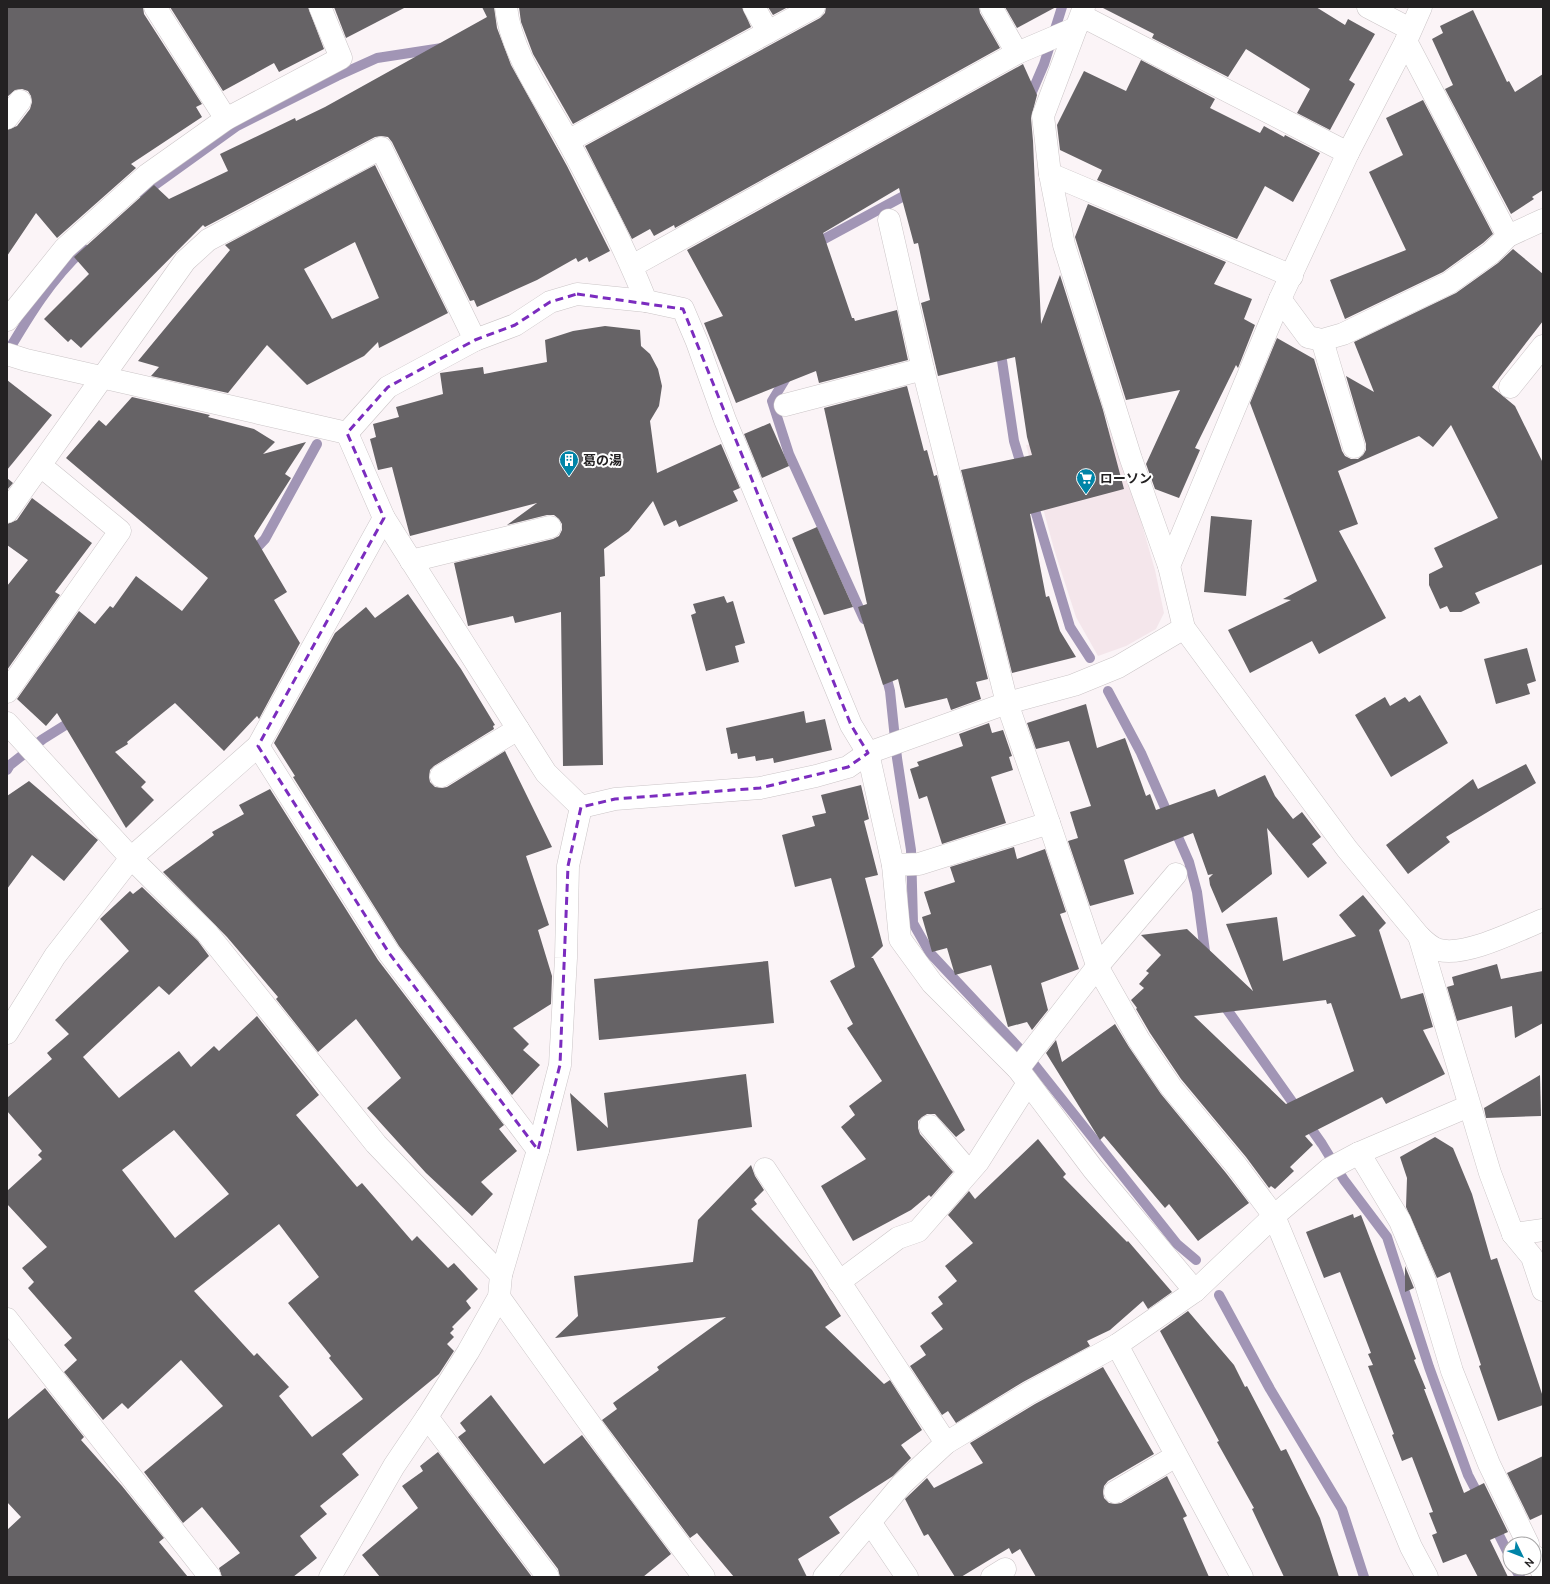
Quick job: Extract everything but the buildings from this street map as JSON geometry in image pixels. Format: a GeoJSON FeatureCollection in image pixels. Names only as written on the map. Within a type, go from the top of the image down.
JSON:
{"type":"FeatureCollection","features":[{"type":"Feature","properties":{"kind":"street"},"geometry":{"type":"LineString","coordinates":[[155,7],[226,119]]}},
{"type":"Feature","properties":{"kind":"street"},"geometry":{"type":"LineString","coordinates":[[7,320],[65,248],[147,175],[226,119],[341,58],[320,7]]}},
{"type":"Feature","properties":{"kind":"street"},"geometry":{"type":"LineString","coordinates":[[754,7],[768,32]]}},
{"type":"Feature","properties":{"kind":"street"},"geometry":{"type":"LineString","coordinates":[[568,141],[814,7]]}},
{"type":"Feature","properties":{"kind":"street"},"geometry":{"type":"LineString","coordinates":[[990,7],[1017,53]]}},
{"type":"Feature","properties":{"kind":"street"},"geometry":{"type":"LineString","coordinates":[[1368,7],[1408,35],[1508,236]]}},
{"type":"Feature","properties":{"kind":"street"},"geometry":{"type":"LineString","coordinates":[[1168,566],[1280,299],[1348,153],[1421,7]]}},
{"type":"Feature","properties":{"kind":"street"},"geometry":{"type":"LineString","coordinates":[[507,16],[516,48],[568,141],[632,266],[646,301]]}},
{"type":"Feature","properties":{"kind":"street"},"geometry":{"type":"LineString","coordinates":[[632,266],[1078,20]]}},
{"type":"Feature","properties":{"kind":"street"},"geometry":{"type":"LineString","coordinates":[[1078,20],[1348,153]]}},
{"type":"Feature","properties":{"kind":"street"},"geometry":{"type":"LineString","coordinates":[[1078,20],[1043,116],[1050,174],[1064,245],[1131,459],[1168,566],[1184,628],[1348,849],[1419,936],[1430,946],[1438,950],[1461,951],[1543,920]]}},
{"type":"Feature","properties":{"kind":"street"},"geometry":{"type":"LineString","coordinates":[[7,118],[20,101]]}},
{"type":"Feature","properties":{"kind":"street"},"geometry":{"type":"LineString","coordinates":[[7,512],[185,261],[208,240],[381,148],[475,340]]}},
{"type":"Feature","properties":{"kind":"street"},"geometry":{"type":"LineString","coordinates":[[1050,174],[1292,276]]}},
{"type":"Feature","properties":{"kind":"street"},"geometry":{"type":"LineString","coordinates":[[889,220],[923,369],[1006,703],[1049,823],[1097,966],[1139,1040],[1171,1087],[1236,1165],[1274,1216],[1411,1546],[1427,1577]]}},
{"type":"Feature","properties":{"kind":"street"},"geometry":{"type":"LineString","coordinates":[[1280,299],[1308,337],[1322,340],[1343,334],[1449,283],[1491,252],[1508,236],[1543,221]]}},
{"type":"Feature","properties":{"kind":"street"},"geometry":{"type":"LineString","coordinates":[[347,433],[388,387],[475,340],[515,325],[550,302],[577,294],[646,301],[683,309],[697,342],[725,420],[851,725],[868,753],[906,865],[900,939],[932,983],[1023,1076],[1094,1169],[1195,1291]]}},
{"type":"Feature","properties":{"kind":"street"},"geometry":{"type":"LineString","coordinates":[[1322,340],[1354,447]]}},
{"type":"Feature","properties":{"kind":"street"},"geometry":{"type":"LineString","coordinates":[[1510,387],[1543,346]]}},
{"type":"Feature","properties":{"kind":"street"},"geometry":{"type":"LineString","coordinates":[[16,357],[102,378],[347,433]]}},
{"type":"Feature","properties":{"kind":"street"},"geometry":{"type":"LineString","coordinates":[[785,405],[923,369]]}},
{"type":"Feature","properties":{"kind":"street"},"geometry":{"type":"LineString","coordinates":[[347,433],[384,518],[546,773],[581,807]]}},
{"type":"Feature","properties":{"kind":"street"},"geometry":{"type":"LineString","coordinates":[[7,692],[120,531],[41,466]]}},
{"type":"Feature","properties":{"kind":"street"},"geometry":{"type":"LineString","coordinates":[[7,1033],[55,956],[131,858],[258,746],[384,518]]}},
{"type":"Feature","properties":{"kind":"street"},"geometry":{"type":"LineString","coordinates":[[411,561],[550,527]]}},
{"type":"Feature","properties":{"kind":"street"},"geometry":{"type":"LineString","coordinates":[[581,807],[615,799],[760,788],[816,776],[848,767],[868,753],[1006,703],[1074,685],[1118,667],[1184,628]]}},
{"type":"Feature","properties":{"kind":"street"},"geometry":{"type":"LineString","coordinates":[[7,723],[131,858],[207,933],[376,1144],[501,1275]]}},
{"type":"Feature","properties":{"kind":"street"},"geometry":{"type":"LineString","coordinates":[[441,776],[518,729]]}},
{"type":"Feature","properties":{"kind":"street"},"geometry":{"type":"LineString","coordinates":[[258,746],[389,953],[538,1150]]}},
{"type":"Feature","properties":{"kind":"street"},"geometry":{"type":"LineString","coordinates":[[330,1577],[394,1466],[468,1352],[498,1297],[501,1275],[538,1150],[560,1065],[566,958],[568,866],[581,807]]}},
{"type":"Feature","properties":{"kind":"street"},"geometry":{"type":"LineString","coordinates":[[906,865],[1049,823]]}},
{"type":"Feature","properties":{"kind":"street"},"geometry":{"type":"LineString","coordinates":[[839,1282],[898,1238],[918,1231],[978,1162],[1023,1076],[1097,966],[1176,874]]}},
{"type":"Feature","properties":{"kind":"street"},"geometry":{"type":"LineString","coordinates":[[1419,936],[1490,1173],[1512,1234],[1532,1257],[1543,1290]]}},
{"type":"Feature","properties":{"kind":"street"},"geometry":{"type":"LineString","coordinates":[[824,1577],[902,1484],[946,1443],[1029,1393],[1117,1345],[1195,1291],[1274,1216],[1345,1161],[1469,1106]]}},
{"type":"Feature","properties":{"kind":"street"},"geometry":{"type":"LineString","coordinates":[[930,1126],[969,1172]]}},
{"type":"Feature","properties":{"kind":"street"},"geometry":{"type":"LineString","coordinates":[[1345,1161],[1400,1221],[1425,1281],[1455,1378],[1489,1464],[1524,1536]]}},
{"type":"Feature","properties":{"kind":"street"},"geometry":{"type":"LineString","coordinates":[[765,1169],[946,1443]]}},
{"type":"Feature","properties":{"kind":"street"},"geometry":{"type":"LineString","coordinates":[[1512,1234],[1543,1230]]}},
{"type":"Feature","properties":{"kind":"street"},"geometry":{"type":"LineString","coordinates":[[498,1297],[623,1470],[704,1577]]}},
{"type":"Feature","properties":{"kind":"street"},"geometry":{"type":"LineString","coordinates":[[7,1319],[210,1577]]}},
{"type":"Feature","properties":{"kind":"street"},"geometry":{"type":"LineString","coordinates":[[1117,1345],[1242,1577]]}},
{"type":"Feature","properties":{"kind":"street"},"geometry":{"type":"LineString","coordinates":[[427,1417],[548,1577]]}},
{"type":"Feature","properties":{"kind":"street"},"geometry":{"type":"LineString","coordinates":[[1115,1492],[1176,1456]]}},
{"type":"Feature","properties":{"kind":"street"},"geometry":{"type":"LineString","coordinates":[[870,1522],[907,1577]]}},
{"type":"Feature","properties":{"kind":"highlighted area"},"geometry":{"type":"Polygon","coordinates":[[[577,294],[683,309],[851,725],[868,753],[848,767],[760,788],[615,799],[581,807],[568,866],[560,1065],[538,1150],[389,953],[258,746],[384,518],[347,433],[388,387],[475,340],[515,325],[550,302],[577,294]]]}},
{"type":"Feature","properties":{"kind":"shaded area","name":"ローソン"},"geometry":{"type":"Polygon","coordinates":[[[1114,427],[1155,570],[1164,613],[1156,629],[1126,646],[1098,656],[1076,617],[1054,549],[1026,445],[1114,427]]]}},
{"type":"Feature","properties":{"kind":"waterway"},"geometry":{"type":"LineString","coordinates":[[1029,99],[1044,64],[1062,7]]}},
{"type":"Feature","properties":{"kind":"waterway"},"geometry":{"type":"LineString","coordinates":[[144,194],[237,126],[337,76],[377,58],[442,48]]}},
{"type":"Feature","properties":{"kind":"waterway"},"geometry":{"type":"LineString","coordinates":[[813,245],[913,191]]}},
{"type":"Feature","properties":{"kind":"waterway"},"geometry":{"type":"LineString","coordinates":[[7,353],[41,298],[61,273],[84,249]]}},
{"type":"Feature","properties":{"kind":"waterway"},"geometry":{"type":"LineString","coordinates":[[1000,347],[1014,441],[1023,471]]}},
{"type":"Feature","properties":{"kind":"waterway"},"geometry":{"type":"LineString","coordinates":[[789,373],[772,401],[789,454],[864,619]]}},
{"type":"Feature","properties":{"kind":"waterway"},"geometry":{"type":"LineString","coordinates":[[250,555],[265,539],[317,444]]}},
{"type":"Feature","properties":{"kind":"waterway"},"geometry":{"type":"LineString","coordinates":[[1032,500],[1070,627],[1090,658]]}},
{"type":"Feature","properties":{"kind":"waterway"},"geometry":{"type":"LineString","coordinates":[[885,671],[890,691],[897,758],[911,850],[913,923],[930,953],[1034,1064],[1177,1244],[1196,1260]]}},
{"type":"Feature","properties":{"kind":"waterway"},"geometry":{"type":"LineString","coordinates":[[1108,691],[1141,753],[1189,862],[1197,892],[1206,959]]}},
{"type":"Feature","properties":{"kind":"waterway"},"geometry":{"type":"LineString","coordinates":[[7,770],[10,765],[43,739],[75,719]]}},
{"type":"Feature","properties":{"kind":"waterway"},"geometry":{"type":"LineString","coordinates":[[1221,1001],[1322,1144],[1344,1180],[1387,1237],[1429,1367],[1468,1475],[1480,1498]]}},
{"type":"Feature","properties":{"kind":"waterway"},"geometry":{"type":"LineString","coordinates":[[1219,1295],[1270,1389],[1342,1509],[1364,1577]]}},
{"type":"Feature","properties":{"kind":"waterway"},"geometry":{"type":"LineString","coordinates":[[1494,1525],[1502,1541]]}},
{"type":"Feature","properties":{"kind":"place","name":"葛の湯"},"geometry":{"type":"Point","coordinates":[569,477]}},
{"type":"Feature","properties":{"kind":"place","name":"ローソン"},"geometry":{"type":"Point","coordinates":[1086,495]}}]}
